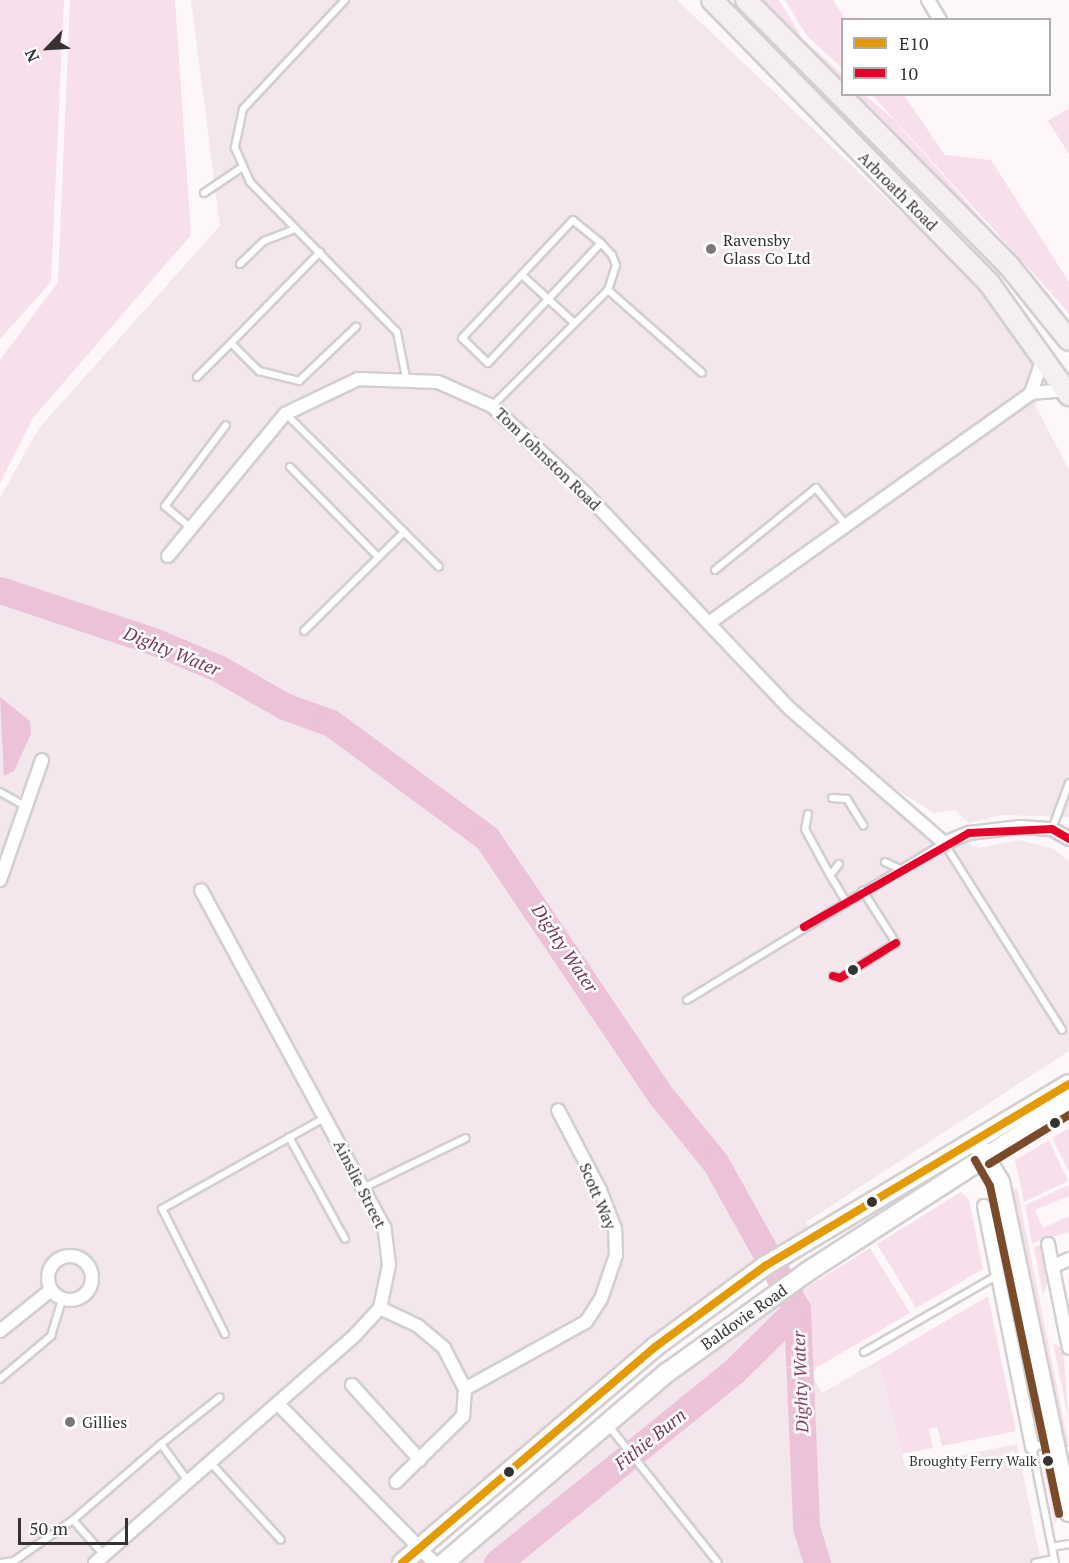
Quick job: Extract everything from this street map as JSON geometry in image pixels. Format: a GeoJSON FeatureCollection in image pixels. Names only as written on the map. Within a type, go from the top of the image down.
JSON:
{"type":"FeatureCollection","features":[{"type":"Feature","properties":{"kind":"main road","name":"Arbroath Road"},"geometry":{"type":"LineString","coordinates":[[712,0],[988,283],[1068,393]]}},
{"type":"Feature","properties":{"kind":"main road","name":"Arbroath Road"},"geometry":{"type":"LineString","coordinates":[[746,0],[1010,267],[1069,340]]}},
{"type":"Feature","properties":{"kind":"main road","name":"Baldovie Road"},"geometry":{"type":"LineString","coordinates":[[444,1563],[606,1422],[777,1293],[1069,1084]]}},
{"type":"Feature","properties":{"kind":"main road","name":"Baldovie Road"},"geometry":{"type":"LineString","coordinates":[[402,1563],[655,1347],[765,1266],[794,1247],[1069,1103]]}},
{"type":"Feature","properties":{"kind":"main road"},"geometry":{"type":"LineString","coordinates":[[980,1149],[1000,1182],[1069,1512]]}},
{"type":"Feature","properties":{"kind":"street"},"geometry":{"type":"LineString","coordinates":[[928,0],[939,18]]}},
{"type":"Feature","properties":{"kind":"street"},"geometry":{"type":"LineString","coordinates":[[709,623],[1031,393],[1044,357]]}},
{"type":"Feature","properties":{"kind":"street","name":"Tom Johnston Road"},"geometry":{"type":"LineString","coordinates":[[168,556],[285,414],[358,379],[406,378],[438,382],[492,406],[709,623],[790,710],[944,843]]}},
{"type":"Feature","properties":{"kind":"street"},"geometry":{"type":"LineString","coordinates":[[1031,393],[1068,393]]}},
{"type":"Feature","properties":{"kind":"street"},"geometry":{"type":"LineString","coordinates":[[0,880],[42,760]]}},
{"type":"Feature","properties":{"kind":"street"},"geometry":{"type":"LineString","coordinates":[[944,843],[969,833],[1052,829],[1069,839]]}},
{"type":"Feature","properties":{"kind":"street","name":"Ainslie Street"},"geometry":{"type":"LineString","coordinates":[[201,890],[384,1227],[389,1265],[380,1308]]}},
{"type":"Feature","properties":{"kind":"street","name":"Scott Way"},"geometry":{"type":"LineString","coordinates":[[465,1389],[586,1322],[612,1266],[615,1229],[558,1110]]}},
{"type":"Feature","properties":{"kind":"street"},"geometry":{"type":"LineString","coordinates":[[984,1206],[1032,1447]]}},
{"type":"Feature","properties":{"kind":"street"},"geometry":{"type":"LineString","coordinates":[[1048,1244],[1069,1348]]}},
{"type":"Feature","properties":{"kind":"street"},"geometry":{"type":"LineString","coordinates":[[67,1256],[82,1259],[92,1273],[88,1292],[77,1300],[62,1300],[51,1290],[47,1277],[56,1261],[67,1256]]}},
{"type":"Feature","properties":{"kind":"street"},"geometry":{"type":"LineString","coordinates":[[1052,1267],[1069,1259]]}},
{"type":"Feature","properties":{"kind":"street"},"geometry":{"type":"LineString","coordinates":[[999,1275],[1019,1270]]}},
{"type":"Feature","properties":{"kind":"street"},"geometry":{"type":"LineString","coordinates":[[0,1332],[51,1290]]}},
{"type":"Feature","properties":{"kind":"street"},"geometry":{"type":"LineString","coordinates":[[99,1559],[278,1404],[380,1308],[418,1326],[444,1348],[465,1389],[463,1416],[396,1482]]}},
{"type":"Feature","properties":{"kind":"street"},"geometry":{"type":"LineString","coordinates":[[352,1385],[420,1460]]}},
{"type":"Feature","properties":{"kind":"street"},"geometry":{"type":"LineString","coordinates":[[278,1404],[422,1546],[434,1563]]}},
{"type":"Feature","properties":{"kind":"lane"},"geometry":{"type":"LineString","coordinates":[[345,0],[243,109],[235,148],[240,168],[397,332],[406,378]]}},
{"type":"Feature","properties":{"kind":"lane"},"geometry":{"type":"LineString","coordinates":[[204,193],[240,168]]}},
{"type":"Feature","properties":{"kind":"lane"},"geometry":{"type":"LineString","coordinates":[[492,406],[572,321],[608,290],[616,265],[601,243],[573,220],[462,338],[488,363],[601,243]]}},
{"type":"Feature","properties":{"kind":"lane"},"geometry":{"type":"LineString","coordinates":[[240,264],[264,241],[296,229]]}},
{"type":"Feature","properties":{"kind":"lane"},"geometry":{"type":"LineString","coordinates":[[197,377],[320,252]]}},
{"type":"Feature","properties":{"kind":"lane"},"geometry":{"type":"LineString","coordinates":[[522,275],[572,321]]}},
{"type":"Feature","properties":{"kind":"lane"},"geometry":{"type":"LineString","coordinates":[[608,290],[702,373]]}},
{"type":"Feature","properties":{"kind":"lane"},"geometry":{"type":"LineString","coordinates":[[231,342],[259,371],[299,381],[356,327]]}},
{"type":"Feature","properties":{"kind":"lane"},"geometry":{"type":"LineString","coordinates":[[285,414],[439,567]]}},
{"type":"Feature","properties":{"kind":"lane"},"geometry":{"type":"LineString","coordinates":[[191,528],[165,506],[226,425]]}},
{"type":"Feature","properties":{"kind":"lane"},"geometry":{"type":"LineString","coordinates":[[290,466],[378,557]]}},
{"type":"Feature","properties":{"kind":"lane"},"geometry":{"type":"LineString","coordinates":[[716,570],[816,488],[846,525]]}},
{"type":"Feature","properties":{"kind":"lane"},"geometry":{"type":"LineString","coordinates":[[304,631],[404,532]]}},
{"type":"Feature","properties":{"kind":"lane"},"geometry":{"type":"LineString","coordinates":[[1052,829],[1069,783]]}},
{"type":"Feature","properties":{"kind":"lane"},"geometry":{"type":"LineString","coordinates":[[0,792],[25,806]]}},
{"type":"Feature","properties":{"kind":"lane"},"geometry":{"type":"LineString","coordinates":[[832,798],[847,799],[863,825]]}},
{"type":"Feature","properties":{"kind":"lane"},"geometry":{"type":"LineString","coordinates":[[808,814],[805,829],[845,900]]}},
{"type":"Feature","properties":{"kind":"lane"},"geometry":{"type":"LineString","coordinates":[[687,1000],[845,900],[944,843],[1062,1030]]}},
{"type":"Feature","properties":{"kind":"lane"},"geometry":{"type":"LineString","coordinates":[[885,862],[900,869]]}},
{"type":"Feature","properties":{"kind":"lane"},"geometry":{"type":"LineString","coordinates":[[830,875],[839,864]]}},
{"type":"Feature","properties":{"kind":"lane"},"geometry":{"type":"LineString","coordinates":[[833,976],[840,978],[896,944],[863,891]]}},
{"type":"Feature","properties":{"kind":"lane"},"geometry":{"type":"LineString","coordinates":[[225,1334],[162,1209],[325,1117]]}},
{"type":"Feature","properties":{"kind":"lane"},"geometry":{"type":"LineString","coordinates":[[289,1137],[345,1239]]}},
{"type":"Feature","properties":{"kind":"lane"},"geometry":{"type":"LineString","coordinates":[[363,1188],[466,1138]]}},
{"type":"Feature","properties":{"kind":"lane"},"geometry":{"type":"LineString","coordinates":[[864,1352],[984,1279],[999,1275]]}},
{"type":"Feature","properties":{"kind":"lane"},"geometry":{"type":"LineString","coordinates":[[0,1379],[51,1336],[62,1300]]}},
{"type":"Feature","properties":{"kind":"lane"},"geometry":{"type":"LineString","coordinates":[[1,1563],[15,1562],[73,1520],[161,1444],[220,1397]]}},
{"type":"Feature","properties":{"kind":"lane"},"geometry":{"type":"LineString","coordinates":[[606,1422],[718,1563]]}},
{"type":"Feature","properties":{"kind":"lane"},"geometry":{"type":"LineString","coordinates":[[1035,1563],[1055,1561],[1032,1447],[1054,1442]]}},
{"type":"Feature","properties":{"kind":"lane"},"geometry":{"type":"LineString","coordinates":[[161,1444],[188,1482]]}},
{"type":"Feature","properties":{"kind":"lane"},"geometry":{"type":"LineString","coordinates":[[210,1462],[280,1540]]}},
{"type":"Feature","properties":{"kind":"lane"},"geometry":{"type":"LineString","coordinates":[[73,1520],[99,1559]]}},
{"type":"Feature","properties":{"kind":"lane"},"geometry":{"type":"LineString","coordinates":[[1052,1547],[1069,1544]]}},
{"type":"Feature","properties":{"kind":"shaded area"},"geometry":{"type":"Polygon","coordinates":[[[0,0],[64,0],[51,282],[0,339],[0,0]]]}},
{"type":"Feature","properties":{"kind":"shaded area"},"geometry":{"type":"Polygon","coordinates":[[[70,0],[175,0],[191,235],[33,418],[0,483],[0,360],[58,282],[70,0]]]}},
{"type":"Feature","properties":{"kind":"shaded area"},"geometry":{"type":"Polygon","coordinates":[[[191,0],[677,0],[967,275],[1022,343],[1041,377],[1036,407],[1069,470],[1069,817],[1001,815],[969,823],[955,810],[934,813],[855,764],[845,770],[904,817],[978,848],[1019,840],[1054,849],[1069,861],[1069,1051],[806,1222],[812,1234],[402,1563],[0,1563],[0,498],[39,428],[220,226],[191,0]]]}},
{"type":"Feature","properties":{"kind":"shaded area"},"geometry":{"type":"Polygon","coordinates":[[[757,0],[779,0],[803,39],[841,73],[841,89],[757,0]]]}},
{"type":"Feature","properties":{"kind":"shaded area"},"geometry":{"type":"Polygon","coordinates":[[[785,0],[833,0],[844,18],[841,18],[841,67],[807,36],[785,0]]]}},
{"type":"Feature","properties":{"kind":"shaded area"},"geometry":{"type":"Polygon","coordinates":[[[848,96],[866,96],[894,120],[1018,260],[1069,327],[848,96]]]}},
{"type":"Feature","properties":{"kind":"shaded area"},"geometry":{"type":"Polygon","coordinates":[[[873,96],[905,96],[945,155],[991,160],[1069,282],[1069,313],[873,96]]]}},
{"type":"Feature","properties":{"kind":"shaded area"},"geometry":{"type":"Polygon","coordinates":[[[1069,108],[1069,154],[1048,121],[1069,108]]]}},
{"type":"Feature","properties":{"kind":"shaded area"},"geometry":{"type":"Polygon","coordinates":[[[0,697],[30,721],[31,734],[14,771],[4,776],[0,697]]]}},
{"type":"Feature","properties":{"kind":"shaded area"},"geometry":{"type":"Polygon","coordinates":[[[1069,1128],[1069,1172],[1052,1138],[1069,1128]]]}},
{"type":"Feature","properties":{"kind":"shaded area"},"geometry":{"type":"Polygon","coordinates":[[[1049,1140],[1068,1181],[1024,1202],[1015,1160],[1049,1140]]]}},
{"type":"Feature","properties":{"kind":"shaded area"},"geometry":{"type":"Polygon","coordinates":[[[1069,1185],[1069,1196],[1035,1210],[1043,1228],[1069,1216],[1069,1232],[1032,1243],[1025,1205],[1069,1185]]]}},
{"type":"Feature","properties":{"kind":"shaded area"},"geometry":{"type":"Polygon","coordinates":[[[1017,1188],[1069,1447],[1063,1448],[1011,1189],[1017,1188]]]}},
{"type":"Feature","properties":{"kind":"shaded area"},"geometry":{"type":"Polygon","coordinates":[[[961,1192],[969,1200],[983,1269],[916,1308],[877,1244],[961,1192]]]}},
{"type":"Feature","properties":{"kind":"shaded area"},"geometry":{"type":"Polygon","coordinates":[[[1040,1245],[1048,1282],[1043,1295],[1034,1247],[1040,1245]]]}},
{"type":"Feature","properties":{"kind":"shaded area"},"geometry":{"type":"Polygon","coordinates":[[[870,1248],[910,1313],[809,1372],[807,1287],[870,1248]]]}},
{"type":"Feature","properties":{"kind":"shaded area"},"geometry":{"type":"Polygon","coordinates":[[[1006,1283],[1013,1287],[1041,1428],[1037,1435],[1006,1283]]]}},
{"type":"Feature","properties":{"kind":"shaded area"},"geometry":{"type":"Polygon","coordinates":[[[807,1287],[810,1372],[822,1393],[878,1361],[905,1467],[1017,1444],[1041,1563],[444,1563],[737,1321],[807,1287]]]}},
{"type":"Feature","properties":{"kind":"shaded area"},"geometry":{"type":"Polygon","coordinates":[[[988,1296],[1016,1431],[942,1446],[937,1427],[929,1429],[933,1448],[902,1454],[878,1361],[988,1296]]]}},
{"type":"Feature","properties":{"kind":"shaded area"},"geometry":{"type":"Polygon","coordinates":[[[1053,1343],[1063,1349],[1069,1422],[1053,1343]]]}},
{"type":"Feature","properties":{"kind":"shaded area"},"geometry":{"type":"Polygon","coordinates":[[[1042,1456],[1048,1461],[1059,1513],[1055,1525],[1042,1456]]]}},
{"type":"Feature","properties":{"kind":"waterway","name":"Dighty Water"},"geometry":{"type":"LineString","coordinates":[[0,590],[153,641],[218,668],[284,706],[331,723],[487,838],[662,1097],[715,1162],[797,1309],[806,1527],[817,1563]]}},
{"type":"Feature","properties":{"kind":"waterway","name":"Fithie Burn"},"geometry":{"type":"LineString","coordinates":[[497,1563],[734,1371],[797,1309]]}},
{"type":"Feature","properties":{"kind":"transit line","name":"10"},"geometry":{"type":"LineString","coordinates":[[804,927],[969,833],[1052,829],[1069,839]]}},
{"type":"Feature","properties":{"kind":"transit line","name":"10"},"geometry":{"type":"LineString","coordinates":[[833,976],[840,978],[896,943]]}},
{"type":"Feature","properties":{"kind":"transit line","name":"E10"},"geometry":{"type":"LineString","coordinates":[[402,1563],[655,1347],[765,1266],[1069,1084]]}},
{"type":"Feature","properties":{"kind":"transit line"},"geometry":{"type":"LineString","coordinates":[[989,1164],[1069,1115]]}},
{"type":"Feature","properties":{"kind":"transit line"},"geometry":{"type":"LineString","coordinates":[[975,1160],[990,1186],[1059,1514]]}},
{"type":"Feature","properties":{"kind":"place","name":"Ravensby Glass Co Ltd"},"geometry":{"type":"Point","coordinates":[711,249]}},
{"type":"Feature","properties":{"kind":"place","name":"Gillies"},"geometry":{"type":"Point","coordinates":[70,1422]}},
{"type":"Feature","properties":{"kind":"place","name":"Broughty Ferry Walk"},"geometry":{"type":"Point","coordinates":[1048,1461]}}]}
